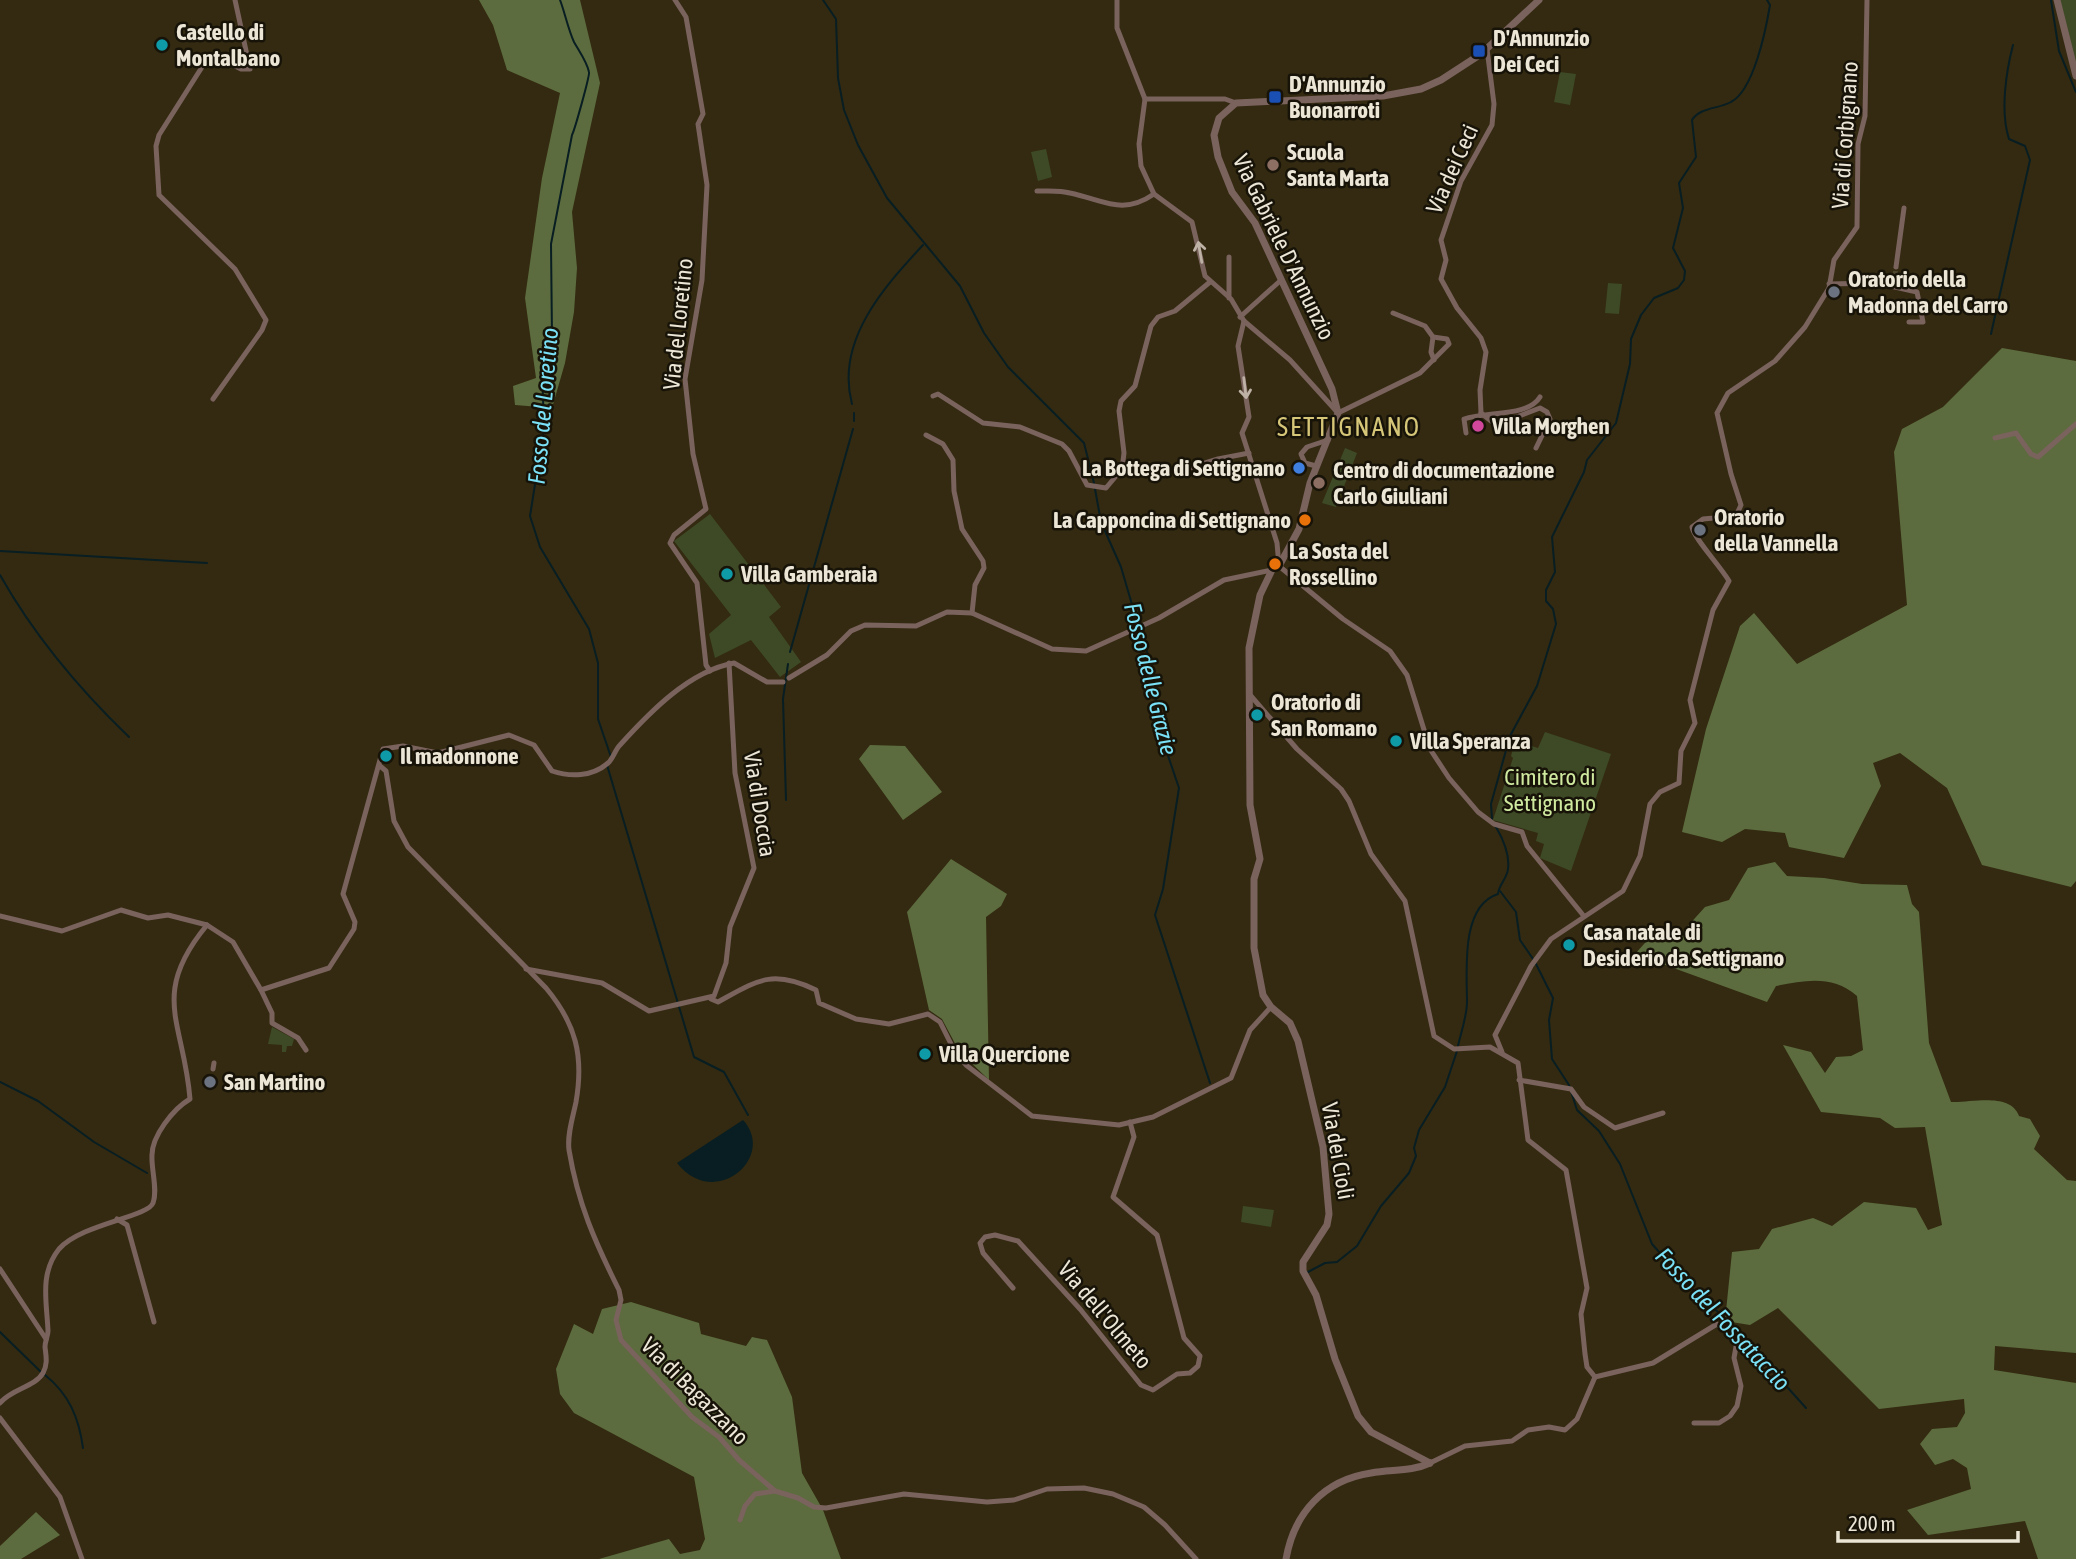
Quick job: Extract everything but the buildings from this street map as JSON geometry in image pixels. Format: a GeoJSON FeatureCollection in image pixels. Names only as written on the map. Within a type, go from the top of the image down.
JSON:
{"type":"FeatureCollection","features":[{"type":"Feature","properties":{"kind":"street"},"geometry":{"type":"LineString","coordinates":[[213,399],[262,330],[266,320],[235,269],[159,195],[156,146],[159,135],[209,56],[213,55],[242,69],[250,69],[235,0]]}},
{"type":"Feature","properties":{"kind":"street","name":"Via del Loretino"},"geometry":{"type":"LineString","coordinates":[[676,0],[686,17],[703,114],[698,124],[707,185],[702,280],[685,379],[693,454],[706,509],[674,535],[670,543],[697,583],[706,665],[710,671]]}},
{"type":"Feature","properties":{"kind":"street"},"geometry":{"type":"LineString","coordinates":[[1117,0],[1117,28],[1145,99],[1139,154],[1154,194],[1192,222],[1204,272],[1210,282],[1229,298],[1242,319],[1290,360],[1338,413]]}},
{"type":"Feature","properties":{"kind":"street"},"geometry":{"type":"LineString","coordinates":[[1145,99],[1225,99],[1236,103],[1404,93],[1441,80],[1487,49],[1539,0]]}},
{"type":"Feature","properties":{"kind":"street","name":"Via di Corbignano"},"geometry":{"type":"LineString","coordinates":[[1583,915],[1623,891],[1640,856],[1650,804],[1660,792],[1679,783],[1681,751],[1693,732],[1690,700],[1713,610],[1729,581],[1706,547],[1693,535],[1692,527],[1703,519],[1736,516],[1741,505],[1718,421],[1720,405],[1742,381],[1775,361],[1805,327],[1829,284],[1834,260],[1857,226],[1858,144],[1866,105],[1867,0]]}},
{"type":"Feature","properties":{"kind":"street"},"geometry":{"type":"LineString","coordinates":[[2057,0],[2076,76]]}},
{"type":"Feature","properties":{"kind":"street","name":"Via dei Ceci"},"geometry":{"type":"LineString","coordinates":[[1481,413],[1479,390],[1486,352],[1481,338],[1457,308],[1441,279],[1446,260],[1441,240],[1460,183],[1492,125],[1494,104],[1487,49]]}},
{"type":"Feature","properties":{"kind":"street","name":"Via Gabriele D'Annunzio"},"geometry":{"type":"LineString","coordinates":[[1236,103],[1219,118],[1214,135],[1218,157],[1232,192],[1255,223],[1332,389],[1338,413]]}},
{"type":"Feature","properties":{"kind":"street"},"geometry":{"type":"LineString","coordinates":[[1037,191],[1063,191],[1119,206],[1144,201],[1154,194]]}},
{"type":"Feature","properties":{"kind":"street"},"geometry":{"type":"LineString","coordinates":[[1896,267],[1904,208]]}},
{"type":"Feature","properties":{"kind":"street"},"geometry":{"type":"LineString","coordinates":[[1229,257],[1229,298]]}},
{"type":"Feature","properties":{"kind":"street"},"geometry":{"type":"LineString","coordinates":[[1894,285],[1895,276]]}},
{"type":"Feature","properties":{"kind":"street"},"geometry":{"type":"LineString","coordinates":[[1280,281],[1242,319],[1238,346],[1249,417],[1242,433],[1277,543],[1279,566],[1343,619],[1390,652],[1407,675],[1430,748],[1449,778],[1478,812],[1494,824],[1522,832],[1527,846],[1572,905],[1583,915],[1551,939],[1531,966],[1495,1035],[1502,1052]]}},
{"type":"Feature","properties":{"kind":"street"},"geometry":{"type":"LineString","coordinates":[[933,396],[938,394],[982,423],[1020,426],[1062,444],[1069,451],[1087,485],[1096,489],[1112,483],[1122,468],[1125,453],[1119,411],[1121,401],[1136,386],[1151,326],[1158,317],[1175,311],[1210,282]]}},
{"type":"Feature","properties":{"kind":"street"},"geometry":{"type":"LineString","coordinates":[[1829,284],[1894,285],[1920,294],[1923,321],[1909,322]]}},
{"type":"Feature","properties":{"kind":"street"},"geometry":{"type":"LineString","coordinates":[[261,990],[329,968],[354,929],[355,922],[343,894],[380,766],[380,751],[384,748],[411,747],[432,754],[509,735],[534,745],[552,771],[570,776],[584,775],[608,763],[617,747],[651,713],[710,671],[729,663],[745,667],[767,682],[786,680],[827,655],[851,631],[864,625],[916,626],[947,612],[972,613],[1052,649],[1086,651],[1159,618],[1224,580],[1272,570],[1279,566],[1299,529],[1315,469],[1338,413],[1420,373],[1449,344],[1447,339],[1433,337],[1425,326],[1393,313]]}},
{"type":"Feature","properties":{"kind":"street"},"geometry":{"type":"LineString","coordinates":[[1433,337],[1430,352],[1434,360]]}},
{"type":"Feature","properties":{"kind":"street"},"geometry":{"type":"LineString","coordinates":[[1466,433],[1464,419],[1481,413],[1524,410],[1535,405],[1540,397]]}},
{"type":"Feature","properties":{"kind":"street"},"geometry":{"type":"LineString","coordinates":[[1481,413],[1496,425],[1540,408],[1547,412],[1550,419],[1536,448]]}},
{"type":"Feature","properties":{"kind":"street"},"geometry":{"type":"LineString","coordinates":[[1995,438],[2016,433],[2031,454],[2038,457],[2076,424]]}},
{"type":"Feature","properties":{"kind":"street"},"geometry":{"type":"LineString","coordinates":[[926,435],[943,444],[953,460],[954,491],[962,529],[983,561],[984,568],[975,585],[972,613]]}},
{"type":"Feature","properties":{"kind":"street"},"geometry":{"type":"LineString","coordinates":[[1315,469],[1306,463],[1301,454],[1307,447],[1328,440]]}},
{"type":"Feature","properties":{"kind":"street"},"geometry":{"type":"LineString","coordinates":[[1186,469],[1249,453]]}},
{"type":"Feature","properties":{"kind":"street","name":"Via dei Cioli"},"geometry":{"type":"LineString","coordinates":[[1272,570],[1260,595],[1251,639],[1248,738],[1250,805],[1261,859],[1254,878],[1254,948],[1258,978],[1271,1007],[1290,1023],[1298,1041],[1328,1182],[1327,1224],[1303,1262],[1306,1280],[1316,1295],[1335,1359],[1357,1416],[1371,1432],[1430,1463]]}},
{"type":"Feature","properties":{"kind":"street","name":"Via di Doccia"},"geometry":{"type":"LineString","coordinates":[[712,999],[726,963],[730,927],[754,867],[735,773],[729,663]]}},
{"type":"Feature","properties":{"kind":"street"},"geometry":{"type":"LineString","coordinates":[[1251,696],[1297,749],[1341,789],[1349,801],[1371,854],[1405,901],[1434,1036],[1454,1049],[1477,1046],[1502,1052],[1517,1063],[1528,1140],[1566,1170],[1587,1288],[1581,1314],[1587,1367],[1595,1377]]}},
{"type":"Feature","properties":{"kind":"street","name":"Via di Bagazzano"},"geometry":{"type":"LineString","coordinates":[[380,766],[386,771],[394,821],[408,847],[556,999],[578,1048],[581,1069],[569,1148],[582,1211],[621,1300],[615,1320],[621,1340],[692,1417],[719,1437],[739,1461],[775,1490],[799,1498],[814,1507],[826,1508],[904,1494],[987,1502],[1014,1500],[1047,1489],[1084,1488],[1113,1494],[1144,1507],[1166,1525],[1196,1559]]}},
{"type":"Feature","properties":{"kind":"street"},"geometry":{"type":"LineString","coordinates":[[0,916],[62,931],[121,910],[148,918],[168,915],[207,925],[233,942],[261,990],[272,1013],[272,1023],[298,1038],[306,1050]]}},
{"type":"Feature","properties":{"kind":"street"},"geometry":{"type":"LineString","coordinates":[[174,1110],[190,1100],[187,1071],[172,1010],[177,972],[181,961],[207,925]]}},
{"type":"Feature","properties":{"kind":"street"},"geometry":{"type":"LineString","coordinates":[[526,969],[602,984],[649,1011],[712,999],[718,1002],[748,985],[788,978],[819,993],[819,1003],[856,1019],[889,1024],[928,1014],[940,1022],[954,1050],[966,1065],[1032,1116],[1112,1125],[1165,1111],[1231,1078],[1250,1030],[1271,1007]]}},
{"type":"Feature","properties":{"kind":"street"},"geometry":{"type":"LineString","coordinates":[[1519,1080],[1572,1089],[1584,1107],[1615,1128],[1662,1114]]}},
{"type":"Feature","properties":{"kind":"street"},"geometry":{"type":"LineString","coordinates":[[0,1403],[15,1390],[39,1379],[45,1370],[49,1265],[74,1235],[133,1216],[149,1209],[154,1202],[152,1152],[180,1101]]}},
{"type":"Feature","properties":{"kind":"street","name":"Via dell'Olmeto"},"geometry":{"type":"LineString","coordinates":[[1013,1288],[983,1253],[980,1243],[985,1237],[995,1235],[1018,1241],[1080,1309],[1141,1385],[1153,1390],[1177,1374],[1190,1373],[1198,1366],[1200,1356],[1184,1338],[1163,1248],[1157,1236],[1113,1197],[1134,1137],[1130,1122]]}},
{"type":"Feature","properties":{"kind":"street"},"geometry":{"type":"LineString","coordinates":[[127,1225],[133,1216]]}},
{"type":"Feature","properties":{"kind":"street"},"geometry":{"type":"LineString","coordinates":[[117,1219],[127,1225],[154,1322]]}},
{"type":"Feature","properties":{"kind":"street"},"geometry":{"type":"LineString","coordinates":[[0,1269],[46,1339]]}},
{"type":"Feature","properties":{"kind":"street"},"geometry":{"type":"LineString","coordinates":[[1595,1377],[1653,1363],[1717,1324],[1737,1341],[1734,1358],[1741,1386],[1740,1395],[1730,1416],[1719,1423],[1694,1423]]}},
{"type":"Feature","properties":{"kind":"street"},"geometry":{"type":"LineString","coordinates":[[1286,1559],[1303,1514],[1319,1494],[1342,1480],[1430,1463],[1465,1446],[1512,1441],[1528,1430],[1549,1427],[1565,1430],[1577,1419],[1595,1377]]}},
{"type":"Feature","properties":{"kind":"street"},"geometry":{"type":"LineString","coordinates":[[0,1418],[60,1497],[82,1559]]}},
{"type":"Feature","properties":{"kind":"street"},"geometry":{"type":"LineString","coordinates":[[740,1520],[742,1510],[755,1494],[775,1490]]}},
{"type":"Feature","properties":{"kind":"green space"},"geometry":{"type":"Polygon","coordinates":[[[479,0],[580,0],[600,83],[572,212],[577,268],[574,312],[565,363],[552,408],[515,405],[513,386],[536,378],[525,298],[542,178],[560,93],[507,70],[493,25],[479,0]]]}},
{"type":"Feature","properties":{"kind":"green space"},"geometry":{"type":"Polygon","coordinates":[[[2060,0],[2076,0],[2076,69],[2060,0]]]}},
{"type":"Feature","properties":{"kind":"green space"},"geometry":{"type":"Polygon","coordinates":[[[1560,72],[1576,74],[1570,105],[1554,102],[1560,72]]]}},
{"type":"Feature","properties":{"kind":"green space"},"geometry":{"type":"Polygon","coordinates":[[[1046,149],[1052,177],[1038,181],[1031,152],[1046,149]]]}},
{"type":"Feature","properties":{"kind":"green space"},"geometry":{"type":"Polygon","coordinates":[[[1608,283],[1622,284],[1619,314],[1605,313],[1608,283]]]}},
{"type":"Feature","properties":{"kind":"green space"},"geometry":{"type":"Polygon","coordinates":[[[2002,348],[2076,361],[2076,881],[2071,887],[1982,865],[1947,788],[1900,753],[1873,763],[1881,786],[1844,858],[1789,847],[1785,833],[1745,829],[1722,842],[1682,832],[1706,729],[1740,626],[1754,613],[1797,664],[1907,605],[1894,452],[1902,429],[1943,407],[2002,348]]]}},
{"type":"Feature","properties":{"kind":"green space"},"geometry":{"type":"Polygon","coordinates":[[[1345,448],[1357,453],[1336,507],[1322,503],[1345,448]]]}},
{"type":"Feature","properties":{"kind":"green space","name":"Villa Gamberaia"},"geometry":{"type":"Polygon","coordinates":[[[710,514],[781,607],[769,617],[801,662],[780,677],[751,640],[715,658],[709,634],[731,615],[674,541],[710,514]]]}},
{"type":"Feature","properties":{"kind":"green space","name":"Cimitero di Settignano"},"geometry":{"type":"Polygon","coordinates":[[[1545,732],[1611,754],[1571,871],[1540,858],[1544,844],[1536,841],[1538,833],[1493,820],[1513,758],[1511,756],[1515,741],[1538,748],[1545,732]]]}},
{"type":"Feature","properties":{"kind":"green space"},"geometry":{"type":"Polygon","coordinates":[[[870,745],[905,746],[942,792],[903,820],[859,759],[870,745]]]}},
{"type":"Feature","properties":{"kind":"green space"},"geometry":{"type":"Polygon","coordinates":[[[951,859],[1007,894],[1001,906],[986,917],[989,1080],[959,1051],[942,1019],[929,1010],[907,912],[951,859]]]}},
{"type":"Feature","properties":{"kind":"green space"},"geometry":{"type":"Polygon","coordinates":[[[1775,862],[1787,876],[1862,884],[1907,885],[1912,904],[1919,912],[1929,1043],[1951,1102],[1990,1100],[2008,1104],[2019,1116],[2030,1119],[2040,1136],[2034,1149],[2067,1180],[2076,1181],[2076,1353],[1995,1346],[1994,1370],[2076,1383],[2076,1559],[2038,1559],[2025,1521],[1928,1535],[1907,1510],[1971,1489],[1967,1468],[1953,1459],[1935,1465],[1920,1444],[1932,1429],[1957,1427],[1965,1413],[1964,1399],[1879,1409],[1778,1308],[1750,1325],[1725,1321],[1732,1252],[1759,1249],[1772,1229],[1813,1218],[1832,1226],[1864,1202],[1916,1208],[1928,1230],[1942,1225],[1925,1127],[1895,1128],[1880,1118],[1821,1112],[1783,1045],[1811,1052],[1825,1073],[1836,1057],[1851,1056],[1863,1050],[1857,996],[1848,989],[1829,982],[1808,981],[1776,986],[1767,1002],[1635,954],[1653,934],[1677,938],[1705,907],[1729,900],[1748,868],[1775,862]]]}},
{"type":"Feature","properties":{"kind":"green space"},"geometry":{"type":"Polygon","coordinates":[[[272,1027],[294,1039],[292,1046],[287,1046],[286,1052],[282,1052],[282,1045],[268,1044],[272,1027]]]}},
{"type":"Feature","properties":{"kind":"green space"},"geometry":{"type":"Polygon","coordinates":[[[1243,1206],[1274,1210],[1271,1227],[1241,1222],[1243,1206]]]}},
{"type":"Feature","properties":{"kind":"green space"},"geometry":{"type":"Polygon","coordinates":[[[631,1302],[699,1323],[701,1334],[746,1346],[752,1337],[767,1340],[792,1397],[802,1473],[823,1510],[841,1559],[599,1559],[669,1539],[680,1554],[700,1550],[705,1539],[694,1477],[574,1413],[560,1394],[556,1369],[574,1324],[593,1334],[602,1309],[631,1302]]]}},
{"type":"Feature","properties":{"kind":"green space"},"geometry":{"type":"Polygon","coordinates":[[[36,1512],[60,1535],[21,1559],[0,1559],[0,1546],[36,1512]]]}},
{"type":"Feature","properties":{"kind":"water"},"geometry":{"type":"Polygon","coordinates":[[[743,1120],[751,1134],[752,1149],[747,1163],[737,1173],[724,1180],[708,1182],[692,1176],[677,1163],[743,1120]]]}},
{"type":"Feature","properties":{"kind":"waterway","name":"Fosso del Loretino"},"geometry":{"type":"LineString","coordinates":[[560,0],[574,42],[589,72],[572,135],[551,244],[552,337],[542,368],[544,428],[530,516],[540,547],[589,629],[598,663],[598,719],[611,757]]}},
{"type":"Feature","properties":{"kind":"waterway","name":"Fosso delle Grazie"},"geometry":{"type":"LineString","coordinates":[[823,0],[836,19],[838,78],[844,110],[858,145],[887,198],[960,286],[984,333],[1008,367],[1084,443],[1094,483]]}},
{"type":"Feature","properties":{"kind":"waterway"},"geometry":{"type":"LineString","coordinates":[[1492,819],[1491,804],[1510,736],[1537,686],[1556,624],[1553,609],[1546,601],[1546,590],[1555,572],[1552,537],[1584,472],[1587,460],[1616,423],[1630,364],[1631,339],[1641,315],[1654,298],[1678,288],[1684,280],[1685,271],[1673,248],[1683,208],[1679,183],[1696,157],[1692,120],[1705,110],[1731,102],[1746,85],[1762,43],[1770,5],[1767,0]]}},
{"type":"Feature","properties":{"kind":"waterway"},"geometry":{"type":"LineString","coordinates":[[2051,0],[2059,51],[2076,92]]}},
{"type":"Feature","properties":{"kind":"waterway"},"geometry":{"type":"LineString","coordinates":[[1991,334],[2030,160],[2025,146],[2009,139],[2006,128],[2005,92],[2013,45]]}},
{"type":"Feature","properties":{"kind":"waterway"},"geometry":{"type":"LineString","coordinates":[[852,404],[850,358],[857,337],[879,297],[923,245]]}},
{"type":"Feature","properties":{"kind":"waterway"},"geometry":{"type":"LineString","coordinates":[[854,413],[854,421]]}},
{"type":"Feature","properties":{"kind":"waterway"},"geometry":{"type":"LineString","coordinates":[[790,652],[853,429]]}},
{"type":"Feature","properties":{"kind":"waterway","name":"Fosso delle Grazie"},"geometry":{"type":"LineString","coordinates":[[1095,489],[1101,522],[1121,567],[1138,625]]}},
{"type":"Feature","properties":{"kind":"waterway"},"geometry":{"type":"LineString","coordinates":[[0,551],[207,563]]}},
{"type":"Feature","properties":{"kind":"waterway"},"geometry":{"type":"LineString","coordinates":[[0,575],[58,661],[129,737]]}},
{"type":"Feature","properties":{"kind":"waterway","name":"Fosso delle Grazie"},"geometry":{"type":"LineString","coordinates":[[1140,630],[1150,661],[1161,735],[1179,788],[1163,889],[1155,915],[1210,1083]]}},
{"type":"Feature","properties":{"kind":"waterway"},"geometry":{"type":"LineString","coordinates":[[786,800],[783,699],[788,664]]}},
{"type":"Feature","properties":{"kind":"waterway","name":"Fosso del Loretino"},"geometry":{"type":"LineString","coordinates":[[607,765],[694,1057],[724,1072],[748,1115]]}},
{"type":"Feature","properties":{"kind":"waterway"},"geometry":{"type":"LineString","coordinates":[[1458,1046],[1467,1007],[1467,958],[1471,926],[1486,901],[1498,894],[1508,869],[1507,852],[1496,827]]}},
{"type":"Feature","properties":{"kind":"waterway","name":"Fosso del Fossataccio"},"geometry":{"type":"LineString","coordinates":[[1500,891],[1516,912],[1520,940],[1533,959]]}},
{"type":"Feature","properties":{"kind":"waterway","name":"Fosso del Fossataccio"},"geometry":{"type":"LineString","coordinates":[[1536,964],[1553,998],[1549,1020],[1552,1059],[1569,1085],[1577,1110],[1599,1131],[1620,1164],[1652,1244],[1695,1292],[1726,1319],[1806,1408]]}},
{"type":"Feature","properties":{"kind":"waterway"},"geometry":{"type":"LineString","coordinates":[[1308,1272],[1325,1263],[1337,1262],[1357,1246],[1381,1206],[1409,1173],[1416,1156],[1414,1148],[1419,1130],[1445,1087],[1457,1051]]}},
{"type":"Feature","properties":{"kind":"waterway"},"geometry":{"type":"LineString","coordinates":[[0,1082],[38,1101],[94,1142],[147,1173]]}},
{"type":"Feature","properties":{"kind":"waterway"},"geometry":{"type":"LineString","coordinates":[[0,1332],[40,1371]]}},
{"type":"Feature","properties":{"kind":"waterway"},"geometry":{"type":"LineString","coordinates":[[45,1375],[61,1390],[72,1407],[83,1448]]}},
{"type":"Feature","properties":{"kind":"tunnel"},"geometry":{"type":"LineString","coordinates":[[1895,276],[1896,267]]}},
{"type":"Feature","properties":{"kind":"place","name":"Castello di Montalbano"},"geometry":{"type":"Point","coordinates":[162,45]}},
{"type":"Feature","properties":{"kind":"place","name":"D'Annunzio Dei Ceci"},"geometry":{"type":"Point","coordinates":[1479,51]}},
{"type":"Feature","properties":{"kind":"place","name":"D'Annunzio Buonarroti"},"geometry":{"type":"Point","coordinates":[1275,97]}},
{"type":"Feature","properties":{"kind":"place","name":"Scuola Santa Marta"},"geometry":{"type":"Point","coordinates":[1273,165]}},
{"type":"Feature","properties":{"kind":"place","name":"Oratorio della Madonna del Carro"},"geometry":{"type":"Point","coordinates":[1834,292]}},
{"type":"Feature","properties":{"kind":"place","name":"Villa Morghen"},"geometry":{"type":"Point","coordinates":[1478,426]}},
{"type":"Feature","properties":{"kind":"place","name":"La Bottega di Settignano"},"geometry":{"type":"Point","coordinates":[1299,468]}},
{"type":"Feature","properties":{"kind":"place","name":"Centro di documentazione Carlo Giuliani"},"geometry":{"type":"Point","coordinates":[1319,483]}},
{"type":"Feature","properties":{"kind":"place","name":"La Capponcina di Settignano"},"geometry":{"type":"Point","coordinates":[1305,520]}},
{"type":"Feature","properties":{"kind":"place","name":"Oratorio della Vannella"},"geometry":{"type":"Point","coordinates":[1700,530]}},
{"type":"Feature","properties":{"kind":"place","name":"La Sosta del Rossellino"},"geometry":{"type":"Point","coordinates":[1275,564]}},
{"type":"Feature","properties":{"kind":"place","name":"Villa Gamberaia"},"geometry":{"type":"Point","coordinates":[727,574]}},
{"type":"Feature","properties":{"kind":"place","name":"Oratorio di San Romano"},"geometry":{"type":"Point","coordinates":[1257,715]}},
{"type":"Feature","properties":{"kind":"place","name":"Villa Speranza"},"geometry":{"type":"Point","coordinates":[1396,741]}},
{"type":"Feature","properties":{"kind":"place","name":"Il madonnone"},"geometry":{"type":"Point","coordinates":[386,756]}},
{"type":"Feature","properties":{"kind":"place","name":"Casa natale di Desiderio da Settignano"},"geometry":{"type":"Point","coordinates":[1569,945]}},
{"type":"Feature","properties":{"kind":"place","name":"Villa Quercione"},"geometry":{"type":"Point","coordinates":[925,1054]}},
{"type":"Feature","properties":{"kind":"place","name":"San Martino"},"geometry":{"type":"Point","coordinates":[210,1082]}},
{"type":"Feature","properties":{"kind":"district","name":"SETTIGNANO"},"geometry":{"type":"Point","coordinates":[1349,427]}}]}
